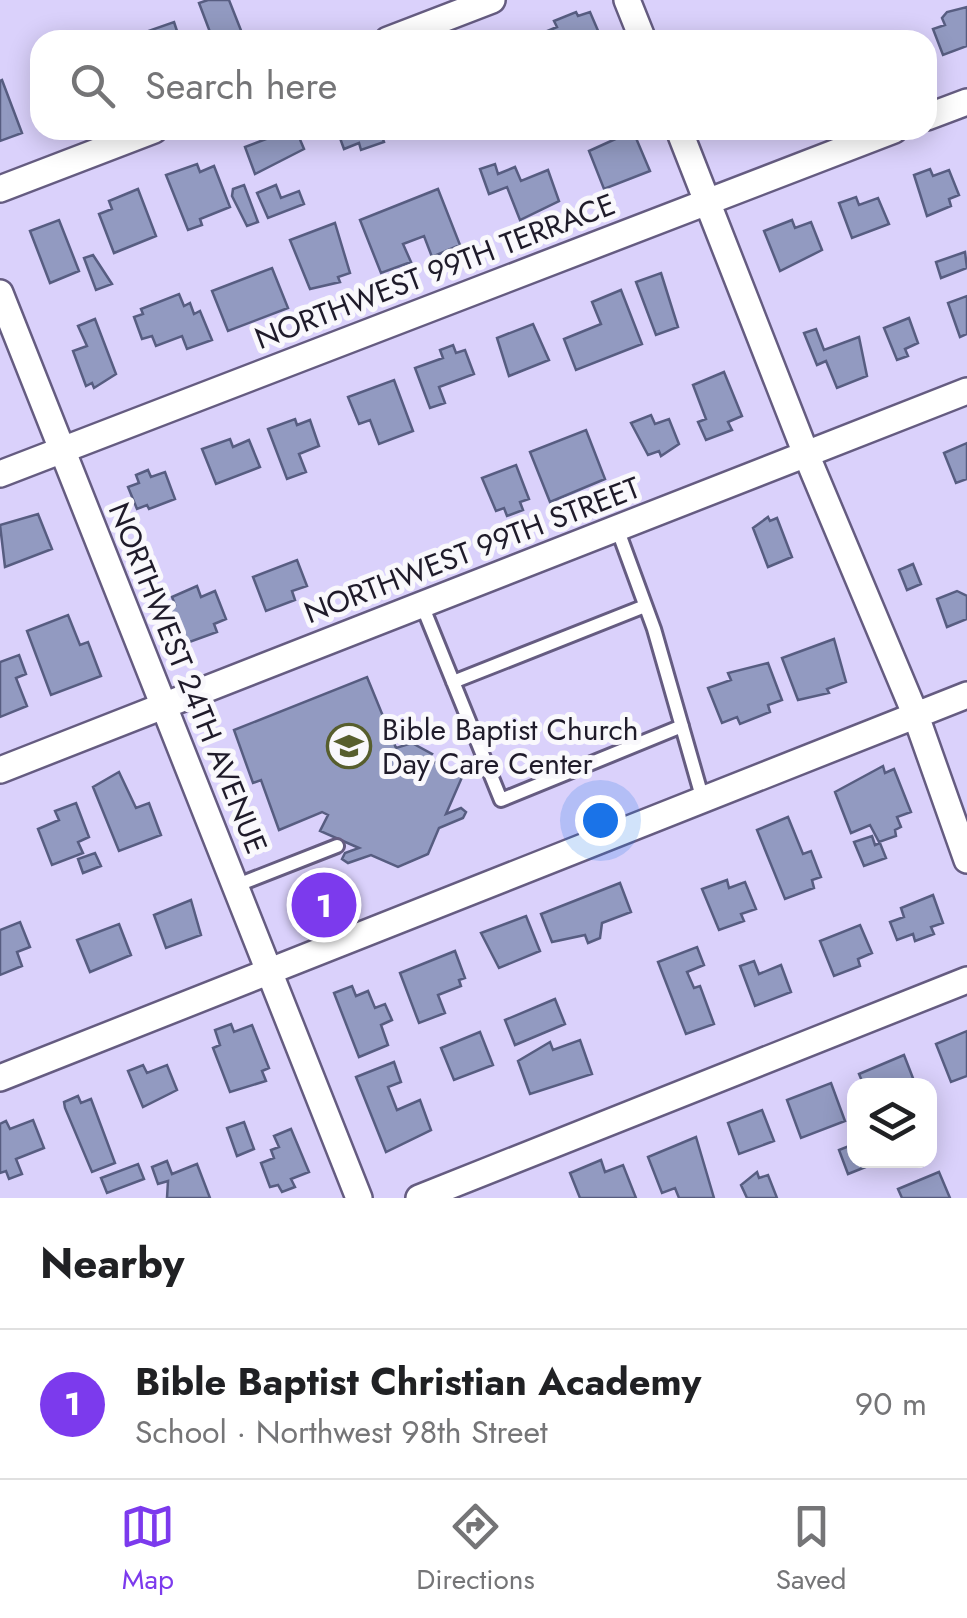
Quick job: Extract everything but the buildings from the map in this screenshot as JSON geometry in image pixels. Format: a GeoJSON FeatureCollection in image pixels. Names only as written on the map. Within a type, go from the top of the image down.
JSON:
{"type":"FeatureCollection","features":[{"type":"Feature","properties":{"kind":"street"},"geometry":{"type":"LineString","coordinates":[[414,30],[492,0]]}},
{"type":"Feature","properties":{"kind":"street"},"geometry":{"type":"LineString","coordinates":[[628,0],[640,30]]}},
{"type":"Feature","properties":{"kind":"street"},"geometry":{"type":"LineString","coordinates":[[937,114],[967,102]]}},
{"type":"Feature","properties":{"kind":"street"},"geometry":{"type":"LineString","coordinates":[[0,189],[128,140]]}},
{"type":"Feature","properties":{"kind":"street"},"geometry":{"type":"LineString","coordinates":[[683,140],[806,454],[916,716],[967,860]]}},
{"type":"Feature","properties":{"kind":"street","name":"NORTHWEST 99TH TERRACE"},"geometry":{"type":"LineString","coordinates":[[0,474],[868,140]]}},
{"type":"Feature","properties":{"kind":"street","name":"NORTHWEST 24TH AVENUE"},"geometry":{"type":"LineString","coordinates":[[0,293],[359,1198]]}},
{"type":"Feature","properties":{"kind":"street","name":"NORTHWEST 99TH STREET"},"geometry":{"type":"LineString","coordinates":[[0,770],[967,391]]}},
{"type":"Feature","properties":{"kind":"street"},"geometry":{"type":"LineString","coordinates":[[0,1078],[967,695]]}},
{"type":"Feature","properties":{"kind":"street"},"geometry":{"type":"LineString","coordinates":[[418,1198],[967,980]]}},
{"type":"Feature","properties":{"kind":"lane"},"geometry":{"type":"LineString","coordinates":[[616,528],[645,606],[703,800]]}},
{"type":"Feature","properties":{"kind":"lane"},"geometry":{"type":"LineString","coordinates":[[422,604],[501,800],[682,726]]}},
{"type":"Feature","properties":{"kind":"lane"},"geometry":{"type":"LineString","coordinates":[[453,682],[645,606]]}},
{"type":"Feature","properties":{"kind":"lane"},"geometry":{"type":"LineString","coordinates":[[236,886],[337,846]]}},
{"type":"Feature","properties":{"kind":"place","name":"Bible Baptist Church Day Care Center"},"geometry":{"type":"Point","coordinates":[349,746]}},
{"type":"Feature","properties":{"kind":"place","name":"Bible Baptist Christian Academy"},"geometry":{"type":"Point","coordinates":[324,905]}}]}
